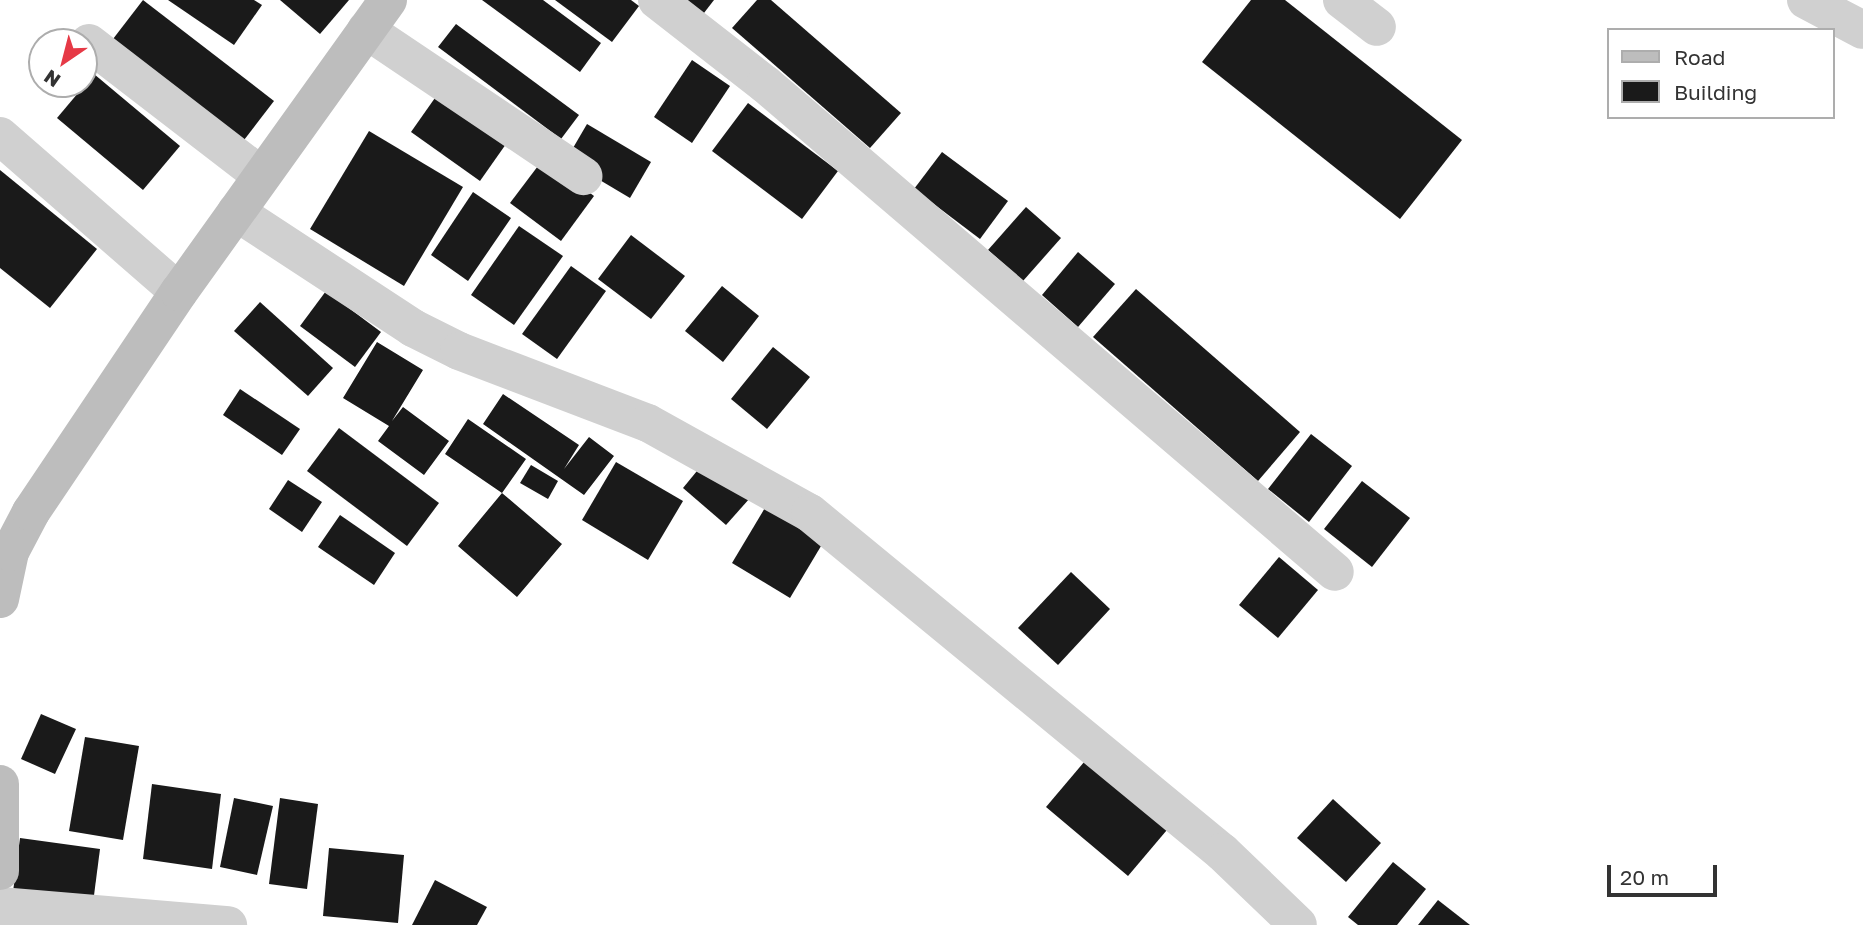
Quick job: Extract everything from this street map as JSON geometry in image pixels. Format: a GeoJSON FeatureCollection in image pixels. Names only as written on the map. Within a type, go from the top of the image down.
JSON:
{"type":"FeatureCollection","features":[{"type":"Feature","properties":{"kind":"main road"},"geometry":{"type":"LineString","coordinates":[[0,600],[10,552],[31,512],[179,292],[377,15]]}},
{"type":"Feature","properties":{"kind":"main road"},"geometry":{"type":"LineString","coordinates":[[0,783],[0,852]]}},
{"type":"Feature","properties":{"kind":"street"},"geometry":{"type":"LineString","coordinates":[[657,0],[765,84],[1335,572]]}},
{"type":"Feature","properties":{"kind":"street"},"geometry":{"type":"LineString","coordinates":[[1342,0],[1377,27]]}},
{"type":"Feature","properties":{"kind":"street"},"geometry":{"type":"LineString","coordinates":[[1806,0],[1863,30]]}},
{"type":"Feature","properties":{"kind":"street"},"geometry":{"type":"LineString","coordinates":[[377,15],[583,176]]}},
{"type":"Feature","properties":{"kind":"street"},"geometry":{"type":"LineString","coordinates":[[98,50],[262,176]]}},
{"type":"Feature","properties":{"kind":"street"},"geometry":{"type":"LineString","coordinates":[[0,136],[179,292]]}},
{"type":"Feature","properties":{"kind":"street"},"geometry":{"type":"LineString","coordinates":[[236,212],[412,328],[458,351],[648,423],[810,513],[1222,852],[1298,925]]}},
{"type":"Feature","properties":{"kind":"street"},"geometry":{"type":"LineString","coordinates":[[0,906],[228,925]]}},
{"type":"Feature","properties":{"kind":"building"},"geometry":{"type":"Polygon","coordinates":[[[143,0],[274,101],[234,153],[103,52],[143,0]]]}},
{"type":"Feature","properties":{"kind":"building"},"geometry":{"type":"Polygon","coordinates":[[[168,0],[254,0],[262,5],[234,45],[168,0]]]}},
{"type":"Feature","properties":{"kind":"building"},"geometry":{"type":"Polygon","coordinates":[[[280,0],[349,0],[320,34],[280,0]]]}},
{"type":"Feature","properties":{"kind":"building"},"geometry":{"type":"Polygon","coordinates":[[[482,0],[543,0],[601,43],[580,72],[482,0]]]}},
{"type":"Feature","properties":{"kind":"building"},"geometry":{"type":"Polygon","coordinates":[[[555,0],[631,0],[639,6],[612,42],[555,0]]]}},
{"type":"Feature","properties":{"kind":"building"},"geometry":{"type":"Polygon","coordinates":[[[669,0],[714,0],[697,22],[669,0]]]}},
{"type":"Feature","properties":{"kind":"building"},"geometry":{"type":"Polygon","coordinates":[[[757,0],[771,0],[901,113],[870,148],[732,28],[757,0]]]}},
{"type":"Feature","properties":{"kind":"building"},"geometry":{"type":"Polygon","coordinates":[[[1251,0],[1285,0],[1462,140],[1400,219],[1202,62],[1251,0]]]}},
{"type":"Feature","properties":{"kind":"building"},"geometry":{"type":"Polygon","coordinates":[[[456,24],[579,115],[561,139],[438,47],[456,24]]]}},
{"type":"Feature","properties":{"kind":"building"},"geometry":{"type":"Polygon","coordinates":[[[692,60],[730,86],[692,143],[654,117],[692,60]]]}},
{"type":"Feature","properties":{"kind":"building"},"geometry":{"type":"Polygon","coordinates":[[[98,77],[180,146],[143,190],[57,118],[74,98],[98,98],[98,77]]]}},
{"type":"Feature","properties":{"kind":"building"},"geometry":{"type":"Polygon","coordinates":[[[437,95],[506,144],[480,181],[411,132],[437,95]]]}},
{"type":"Feature","properties":{"kind":"building"},"geometry":{"type":"Polygon","coordinates":[[[748,103],[838,171],[802,219],[712,151],[748,103]]]}},
{"type":"Feature","properties":{"kind":"building"},"geometry":{"type":"Polygon","coordinates":[[[587,124],[651,162],[630,198],[566,160],[587,124]]]}},
{"type":"Feature","properties":{"kind":"building"},"geometry":{"type":"Polygon","coordinates":[[[369,131],[463,187],[404,286],[310,229],[369,131]]]}},
{"type":"Feature","properties":{"kind":"building"},"geometry":{"type":"Polygon","coordinates":[[[942,152],[1008,201],[980,239],[914,189],[942,152]]]}},
{"type":"Feature","properties":{"kind":"building"},"geometry":{"type":"Polygon","coordinates":[[[544,158],[594,196],[561,241],[510,203],[544,158]]]}},
{"type":"Feature","properties":{"kind":"building"},"geometry":{"type":"Polygon","coordinates":[[[0,170],[97,249],[50,308],[0,268],[0,170]]]}},
{"type":"Feature","properties":{"kind":"building"},"geometry":{"type":"Polygon","coordinates":[[[473,192],[511,218],[468,281],[431,255],[473,192]]]}},
{"type":"Feature","properties":{"kind":"building"},"geometry":{"type":"Polygon","coordinates":[[[1026,207],[1061,238],[1023,281],[988,250],[1026,207]]]}},
{"type":"Feature","properties":{"kind":"building"},"geometry":{"type":"Polygon","coordinates":[[[519,226],[563,256],[514,325],[471,295],[519,226]]]}},
{"type":"Feature","properties":{"kind":"building"},"geometry":{"type":"Polygon","coordinates":[[[631,235],[685,276],[651,319],[598,279],[631,235]]]}},
{"type":"Feature","properties":{"kind":"building"},"geometry":{"type":"Polygon","coordinates":[[[1078,252],[1115,284],[1078,327],[1042,295],[1078,252]]]}},
{"type":"Feature","properties":{"kind":"building"},"geometry":{"type":"Polygon","coordinates":[[[571,266],[606,291],[557,359],[522,334],[571,266]]]}},
{"type":"Feature","properties":{"kind":"building"},"geometry":{"type":"Polygon","coordinates":[[[722,286],[759,316],[723,362],[685,331],[722,286]]]}},
{"type":"Feature","properties":{"kind":"building"},"geometry":{"type":"Polygon","coordinates":[[[1136,289],[1300,432],[1258,481],[1093,337],[1136,289]]]}},
{"type":"Feature","properties":{"kind":"building"},"geometry":{"type":"Polygon","coordinates":[[[326,291],[381,332],[355,367],[300,326],[326,291]]]}},
{"type":"Feature","properties":{"kind":"building"},"geometry":{"type":"Polygon","coordinates":[[[260,302],[333,368],[308,396],[234,331],[260,302]]]}},
{"type":"Feature","properties":{"kind":"building"},"geometry":{"type":"Polygon","coordinates":[[[377,342],[423,370],[392,421],[403,407],[449,441],[424,475],[378,441],[389,426],[343,398],[377,342]]]}},
{"type":"Feature","properties":{"kind":"building"},"geometry":{"type":"Polygon","coordinates":[[[773,347],[810,377],[767,429],[731,399],[773,347]]]}},
{"type":"Feature","properties":{"kind":"building"},"geometry":{"type":"Polygon","coordinates":[[[240,389],[300,429],[282,455],[223,415],[240,389]]]}},
{"type":"Feature","properties":{"kind":"building"},"geometry":{"type":"Polygon","coordinates":[[[503,394],[579,445],[564,469],[589,437],[614,456],[584,495],[483,424],[503,394]]]}},
{"type":"Feature","properties":{"kind":"building"},"geometry":{"type":"Polygon","coordinates":[[[468,419],[526,459],[502,493],[445,454],[468,419]]]}},
{"type":"Feature","properties":{"kind":"building"},"geometry":{"type":"Polygon","coordinates":[[[339,428],[439,503],[407,546],[307,471],[339,428]]]}},
{"type":"Feature","properties":{"kind":"building"},"geometry":{"type":"Polygon","coordinates":[[[1311,434],[1352,466],[1309,522],[1268,489],[1311,434]]]}},
{"type":"Feature","properties":{"kind":"building"},"geometry":{"type":"Polygon","coordinates":[[[706,460],[750,498],[726,525],[683,488],[706,460]]]}},
{"type":"Feature","properties":{"kind":"building"},"geometry":{"type":"Polygon","coordinates":[[[616,462],[683,501],[648,560],[582,520],[616,462]]]}},
{"type":"Feature","properties":{"kind":"building"},"geometry":{"type":"Polygon","coordinates":[[[531,465],[558,481],[548,499],[520,483],[531,465]]]}},
{"type":"Feature","properties":{"kind":"building"},"geometry":{"type":"Polygon","coordinates":[[[288,480],[322,502],[302,532],[269,509],[288,480]]]}},
{"type":"Feature","properties":{"kind":"building"},"geometry":{"type":"Polygon","coordinates":[[[1362,481],[1410,518],[1372,567],[1324,529],[1362,481]]]}},
{"type":"Feature","properties":{"kind":"building"},"geometry":{"type":"Polygon","coordinates":[[[502,493],[562,544],[517,597],[458,546],[502,493]]]}},
{"type":"Feature","properties":{"kind":"building"},"geometry":{"type":"Polygon","coordinates":[[[772,496],[830,531],[790,598],[732,563],[772,496]]]}},
{"type":"Feature","properties":{"kind":"building"},"geometry":{"type":"Polygon","coordinates":[[[340,515],[395,553],[374,585],[318,547],[340,515]]]}},
{"type":"Feature","properties":{"kind":"building"},"geometry":{"type":"Polygon","coordinates":[[[1279,557],[1318,590],[1278,638],[1239,605],[1279,557]]]}},
{"type":"Feature","properties":{"kind":"building"},"geometry":{"type":"Polygon","coordinates":[[[1071,572],[1110,609],[1058,665],[1018,628],[1071,572]]]}},
{"type":"Feature","properties":{"kind":"building"},"geometry":{"type":"Polygon","coordinates":[[[41,714],[76,729],[55,774],[21,759],[41,714]]]}},
{"type":"Feature","properties":{"kind":"building"},"geometry":{"type":"Polygon","coordinates":[[[85,737],[139,746],[123,840],[69,831],[85,737]]]}},
{"type":"Feature","properties":{"kind":"building"},"geometry":{"type":"Polygon","coordinates":[[[1090,755],[1172,824],[1128,876],[1046,807],[1090,755]]]}},
{"type":"Feature","properties":{"kind":"building"},"geometry":{"type":"Polygon","coordinates":[[[152,784],[221,794],[212,869],[143,859],[152,784]]]}},
{"type":"Feature","properties":{"kind":"building"},"geometry":{"type":"Polygon","coordinates":[[[234,798],[273,806],[257,875],[220,867],[234,798]]]}},
{"type":"Feature","properties":{"kind":"building"},"geometry":{"type":"Polygon","coordinates":[[[280,798],[318,804],[307,889],[269,884],[280,798]]]}},
{"type":"Feature","properties":{"kind":"building"},"geometry":{"type":"Polygon","coordinates":[[[1333,799],[1381,843],[1346,882],[1297,838],[1333,799]]]}},
{"type":"Feature","properties":{"kind":"building"},"geometry":{"type":"Polygon","coordinates":[[[20,838],[100,849],[93,903],[13,892],[20,838]]]}},
{"type":"Feature","properties":{"kind":"building"},"geometry":{"type":"Polygon","coordinates":[[[329,848],[404,855],[398,923],[323,916],[329,848]]]}},
{"type":"Feature","properties":{"kind":"building"},"geometry":{"type":"Polygon","coordinates":[[[1393,862],[1426,889],[1397,925],[1358,925],[1348,917],[1393,862]]]}},
{"type":"Feature","properties":{"kind":"building"},"geometry":{"type":"Polygon","coordinates":[[[435,880],[487,907],[477,925],[412,925],[435,880]]]}},
{"type":"Feature","properties":{"kind":"building"},"geometry":{"type":"Polygon","coordinates":[[[1438,900],[1470,925],[1418,925],[1438,900]]]}}]}
